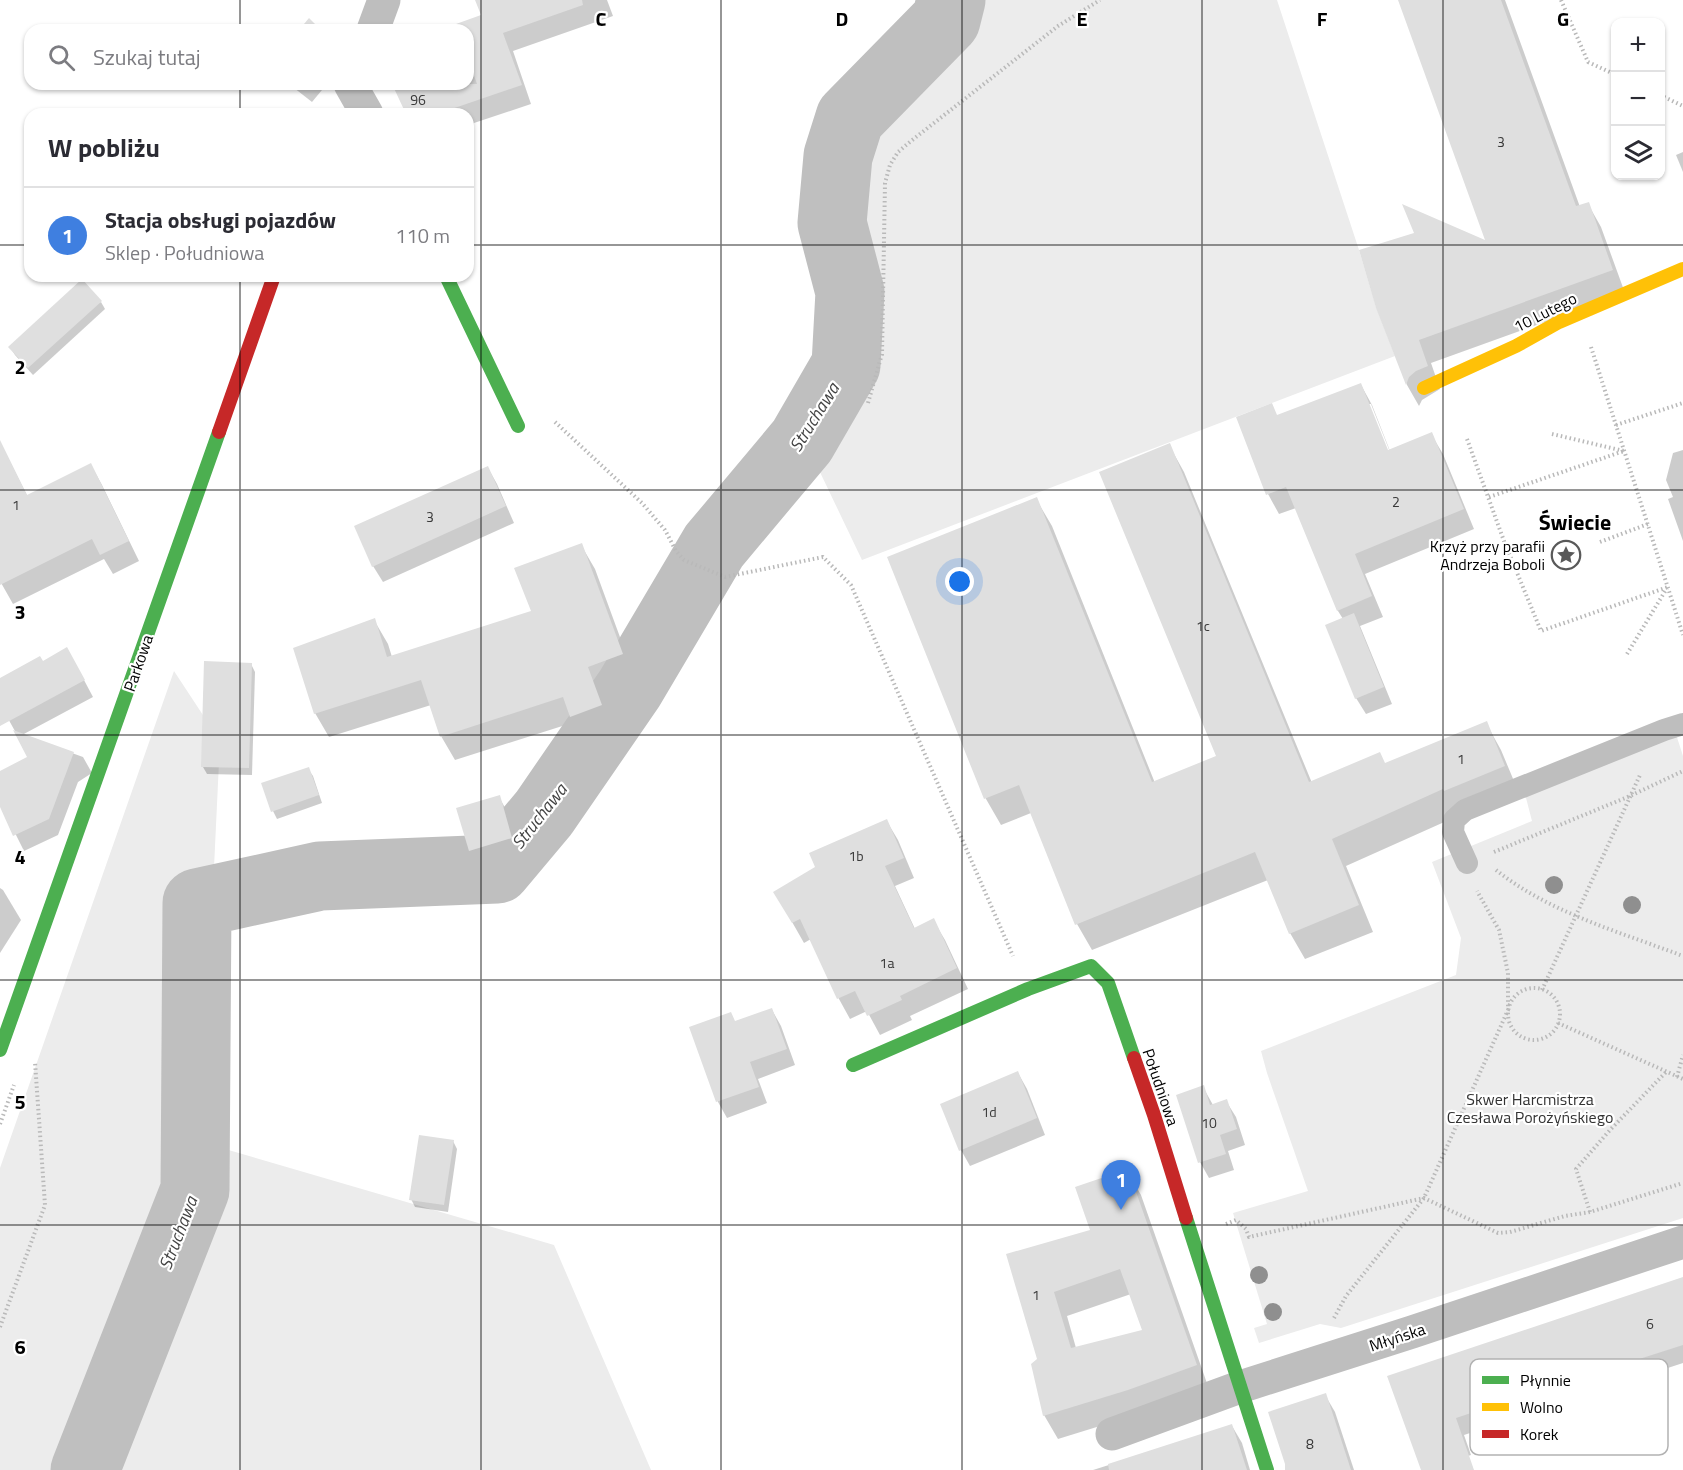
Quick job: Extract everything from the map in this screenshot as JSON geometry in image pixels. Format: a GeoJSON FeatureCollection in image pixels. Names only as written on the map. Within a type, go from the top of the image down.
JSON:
{"type":"FeatureCollection","features":[{"type":"Feature","properties":{"kind":"street"},"geometry":{"type":"LineString","coordinates":[[375,24],[384,0]]}},
{"type":"Feature","properties":{"kind":"street"},"geometry":{"type":"LineString","coordinates":[[340,108],[347,90]]}},
{"type":"Feature","properties":{"kind":"street"},"geometry":{"type":"LineString","coordinates":[[353,90],[364,108]]}},
{"type":"Feature","properties":{"kind":"street","name":"10 Lutego"},"geometry":{"type":"LineString","coordinates":[[1424,388],[1516,346],[1559,322],[1683,269]]}},
{"type":"Feature","properties":{"kind":"street","name":"Parkowa"},"geometry":{"type":"LineString","coordinates":[[0,1050],[272,282]]}},
{"type":"Feature","properties":{"kind":"street"},"geometry":{"type":"LineString","coordinates":[[449,282],[518,426]]}},
{"type":"Feature","properties":{"kind":"street","name":"Południowa"},"geometry":{"type":"LineString","coordinates":[[853,1065],[1028,989],[1091,966],[1108,983],[1154,1115],[1267,1470]]}},
{"type":"Feature","properties":{"kind":"street","name":"Młyńska"},"geometry":{"type":"LineString","coordinates":[[1112,1434],[1240,1387],[1683,1242]]}},
{"type":"Feature","properties":{"kind":"lane"},"geometry":{"type":"LineString","coordinates":[[1475,860],[1453,832],[1454,820],[1465,810],[1674,727]]}},
{"type":"Feature","properties":{"kind":"path"},"geometry":{"type":"LineString","coordinates":[[868,403],[882,354],[885,183],[890,165],[898,152],[970,93],[1058,26],[1100,0]]}},
{"type":"Feature","properties":{"kind":"path"},"geometry":{"type":"LineString","coordinates":[[1561,0],[1588,62],[1611,73]]}},
{"type":"Feature","properties":{"kind":"path"},"geometry":{"type":"LineString","coordinates":[[1665,97],[1683,106]]}},
{"type":"Feature","properties":{"kind":"path"},"geometry":{"type":"LineString","coordinates":[[1579,313],[1683,635]]}},
{"type":"Feature","properties":{"kind":"path"},"geometry":{"type":"LineString","coordinates":[[1616,425],[1683,403]]}},
{"type":"Feature","properties":{"kind":"path"},"geometry":{"type":"LineString","coordinates":[[551,417],[642,503],[665,530],[676,551],[684,560],[725,577],[823,557],[851,585],[1028,989]]}},
{"type":"Feature","properties":{"kind":"path"},"geometry":{"type":"LineString","coordinates":[[1552,434],[1624,451]]}},
{"type":"Feature","properties":{"kind":"path"},"geometry":{"type":"LineString","coordinates":[[1467,439],[1503,541],[1541,631],[1668,587]]}},
{"type":"Feature","properties":{"kind":"path"},"geometry":{"type":"LineString","coordinates":[[1488,497],[1624,451]]}},
{"type":"Feature","properties":{"kind":"path"},"geometry":{"type":"LineString","coordinates":[[1600,542],[1648,524]]}},
{"type":"Feature","properties":{"kind":"path"},"geometry":{"type":"LineString","coordinates":[[1627,654],[1668,587]]}},
{"type":"Feature","properties":{"kind":"path"},"geometry":{"type":"LineString","coordinates":[[1542,990],[1658,737],[1674,727]]}},
{"type":"Feature","properties":{"kind":"path"},"geometry":{"type":"LineString","coordinates":[[1329,1328],[1346,1296],[1424,1198],[1508,1010],[1510,1003],[1515,996],[1525,990],[1536,988],[1547,992],[1556,999],[1560,1015],[1558,1023],[1544,1038],[1533,1040],[1522,1037],[1510,1024],[1508,1010],[1508,973],[1498,930],[1489,910],[1460,866],[1630,796],[1683,771]]}},
{"type":"Feature","properties":{"kind":"path"},"geometry":{"type":"LineString","coordinates":[[1475,860],[1535,896],[1575,915],[1683,956]]}},
{"type":"Feature","properties":{"kind":"path"},"geometry":{"type":"LineString","coordinates":[[1558,1023],[1683,1079]]}},
{"type":"Feature","properties":{"kind":"path"},"geometry":{"type":"LineString","coordinates":[[0,1327],[45,1205],[35,1054]]}},
{"type":"Feature","properties":{"kind":"path"},"geometry":{"type":"LineString","coordinates":[[1677,1077],[1683,1055]]}},
{"type":"Feature","properties":{"kind":"path"},"geometry":{"type":"LineString","coordinates":[[1590,1212],[1576,1169],[1667,1071]]}},
{"type":"Feature","properties":{"kind":"path"},"geometry":{"type":"LineString","coordinates":[[1221,1225],[1236,1220],[1246,1229],[1249,1237],[1424,1198],[1498,1233],[1510,1232],[1565,1216],[1590,1212],[1683,1183]]}},
{"type":"Feature","properties":{"kind":"green space"},"geometry":{"type":"Polygon","coordinates":[[[970,0],[1277,0],[1376,307],[1395,356],[862,560],[818,468],[862,363],[867,145],[962,31],[970,0]]]}},
{"type":"Feature","properties":{"kind":"green space"},"geometry":{"type":"Polygon","coordinates":[[[174,671],[220,741],[201,1142],[554,1245],[651,1470],[0,1470],[0,1168],[174,671]]]}},
{"type":"Feature","properties":{"kind":"green space","name":"Skwer Harcmistrza Czesława Porożyńskiego"},"geometry":{"type":"Polygon","coordinates":[[[1674,728],[1683,756],[1683,1218],[1341,1328],[1320,1324],[1259,1343],[1254,1328],[1267,1324],[1233,1213],[1308,1191],[1261,1051],[1456,975],[1461,938],[1432,862],[1532,821],[1525,794],[1674,728]]]}},
{"type":"Feature","properties":{"kind":"building"},"geometry":{"type":"Polygon","coordinates":[[[475,0],[582,0],[583,5],[503,33],[522,85],[455,108],[403,108],[395,90],[474,90],[474,84],[477,84],[474,75],[474,24],[456,24],[481,15],[475,0]]]}},
{"type":"Feature","properties":{"kind":"building"},"geometry":{"type":"Polygon","coordinates":[[[1398,0],[1501,0],[1576,206],[1589,202],[1613,270],[1419,340],[1428,366],[1409,377],[1406,385],[1376,308],[1359,250],[1414,233],[1402,204],[1485,240],[1398,0]]]}},
{"type":"Feature","properties":{"kind":"building"},"geometry":{"type":"Polygon","coordinates":[[[309,18],[315,24],[304,24],[309,18]]]}},
{"type":"Feature","properties":{"kind":"building"},"geometry":{"type":"Polygon","coordinates":[[[79,282],[85,282],[102,301],[28,368],[8,347],[79,282]]]}},
{"type":"Feature","properties":{"kind":"building"},"geometry":{"type":"Polygon","coordinates":[[[1361,383],[1388,450],[1432,432],[1464,509],[1355,554],[1372,596],[1337,611],[1286,487],[1266,495],[1236,417],[1272,403],[1277,415],[1361,383]]]}},
{"type":"Feature","properties":{"kind":"building"},"geometry":{"type":"Polygon","coordinates":[[[0,440],[27,495],[91,463],[129,541],[100,555],[92,539],[0,585],[0,440]]]}},
{"type":"Feature","properties":{"kind":"building"},"geometry":{"type":"Polygon","coordinates":[[[1170,443],[1309,782],[1380,752],[1385,763],[1487,721],[1505,766],[1444,791],[1443,789],[1332,839],[1359,905],[1289,934],[1255,852],[1075,925],[1019,785],[984,799],[887,557],[1037,497],[1152,782],[1216,756],[1099,472],[1170,443]]]}},
{"type":"Feature","properties":{"kind":"building"},"geometry":{"type":"Polygon","coordinates":[[[488,466],[506,506],[372,567],[354,526],[488,466]]]}},
{"type":"Feature","properties":{"kind":"building"},"geometry":{"type":"Polygon","coordinates":[[[582,543],[623,654],[588,667],[602,705],[570,717],[563,697],[440,737],[421,680],[314,714],[293,648],[375,618],[387,657],[531,611],[514,568],[582,543]]]}},
{"type":"Feature","properties":{"kind":"building"},"geometry":{"type":"Polygon","coordinates":[[[1354,613],[1384,687],[1355,699],[1325,625],[1354,613]]]}},
{"type":"Feature","properties":{"kind":"building"},"geometry":{"type":"Polygon","coordinates":[[[67,647],[85,680],[0,726],[0,678],[40,656],[43,661],[67,647]]]}},
{"type":"Feature","properties":{"kind":"building"},"geometry":{"type":"Polygon","coordinates":[[[204,661],[252,663],[249,768],[201,767],[204,661]]]}},
{"type":"Feature","properties":{"kind":"building"},"geometry":{"type":"Polygon","coordinates":[[[13,730],[74,752],[49,819],[13,836],[0,807],[0,771],[27,757],[13,730]]]}},
{"type":"Feature","properties":{"kind":"building"},"geometry":{"type":"Polygon","coordinates":[[[309,767],[319,795],[271,812],[261,783],[309,767]]]}},
{"type":"Feature","properties":{"kind":"building"},"geometry":{"type":"Polygon","coordinates":[[[500,795],[512,838],[469,851],[456,808],[500,795]]]}},
{"type":"Feature","properties":{"kind":"building"},"geometry":{"type":"Polygon","coordinates":[[[887,819],[904,858],[885,866],[914,928],[934,918],[957,968],[900,996],[902,1000],[867,1016],[855,991],[837,999],[800,919],[792,923],[773,892],[815,867],[809,853],[887,819]]]}},
{"type":"Feature","properties":{"kind":"building"},"geometry":{"type":"Polygon","coordinates":[[[772,1008],[787,1049],[750,1062],[759,1087],[716,1102],[689,1027],[731,1012],[735,1021],[772,1008]]]}},
{"type":"Feature","properties":{"kind":"building"},"geometry":{"type":"Polygon","coordinates":[[[1018,1071],[1037,1118],[959,1151],[940,1104],[1018,1071]]]}},
{"type":"Feature","properties":{"kind":"building"},"geometry":{"type":"Polygon","coordinates":[[[1204,1085],[1210,1105],[1227,1099],[1237,1129],[1220,1135],[1226,1154],[1198,1163],[1176,1095],[1204,1085]]]}},
{"type":"Feature","properties":{"kind":"building"},"geometry":{"type":"Polygon","coordinates":[[[419,1135],[454,1140],[444,1205],[409,1200],[419,1135]]]}},
{"type":"Feature","properties":{"kind":"building"},"geometry":{"type":"Polygon","coordinates":[[[1128,1169],[1197,1365],[1128,1390],[1043,1416],[1031,1364],[1037,1359],[1006,1254],[1090,1230],[1075,1187],[1128,1169]],[[1120,1269],[1054,1292],[1071,1348],[1142,1330],[1120,1269]]]}},
{"type":"Feature","properties":{"kind":"building"},"geometry":{"type":"Polygon","coordinates":[[[1683,1277],[1683,1345],[1639,1359],[1470,1359],[1470,1413],[1456,1418],[1474,1470],[1421,1470],[1387,1376],[1683,1277]]]}},
{"type":"Feature","properties":{"kind":"building"},"geometry":{"type":"Polygon","coordinates":[[[1326,1393],[1351,1470],[1285,1470],[1268,1412],[1326,1393]]]}},
{"type":"Feature","properties":{"kind":"building"},"geometry":{"type":"Polygon","coordinates":[[[1232,1424],[1247,1470],[1109,1470],[1108,1464],[1232,1424]]]}},
{"type":"Feature","properties":{"kind":"waterway","name":"Struchawa"},"geometry":{"type":"LineString","coordinates":[[85,1470],[195,1190],[197,903],[320,876],[497,869],[544,813],[630,688],[714,546],[802,441],[846,365],[850,292],[832,223],[838,156],[850,118],[946,20],[951,0]]}},
{"type":"Feature","properties":{"kind":"traffic: fast"},"geometry":{"type":"LineString","coordinates":[[449,282],[518,426]]}},
{"type":"Feature","properties":{"kind":"traffic: fast"},"geometry":{"type":"LineString","coordinates":[[0,1050],[219,432]]}},
{"type":"Feature","properties":{"kind":"traffic: fast"},"geometry":{"type":"LineString","coordinates":[[853,1065],[1028,989],[1091,966],[1108,983],[1134,1058]]}},
{"type":"Feature","properties":{"kind":"traffic: fast"},"geometry":{"type":"LineString","coordinates":[[1186,1218],[1267,1470]]}},
{"type":"Feature","properties":{"kind":"traffic: slow"},"geometry":{"type":"LineString","coordinates":[[1424,388],[1516,346],[1559,322],[1683,269]]}},
{"type":"Feature","properties":{"kind":"traffic: jam"},"geometry":{"type":"LineString","coordinates":[[219,432],[272,282]]}},
{"type":"Feature","properties":{"kind":"traffic: jam"},"geometry":{"type":"LineString","coordinates":[[1134,1058],[1186,1218]]}},
{"type":"Feature","properties":{"kind":"place","name":"Krzyż przy parafii Andrzeja Boboli"},"geometry":{"type":"Point","coordinates":[1566,555]}},
{"type":"Feature","properties":{"kind":"place","name":"Stacja obsługi pojazdów"},"geometry":{"type":"Point","coordinates":[1121,1210]}},
{"type":"Feature","properties":{"kind":"district","name":"Świecie"},"geometry":{"type":"Point","coordinates":[1575,522]}}]}
